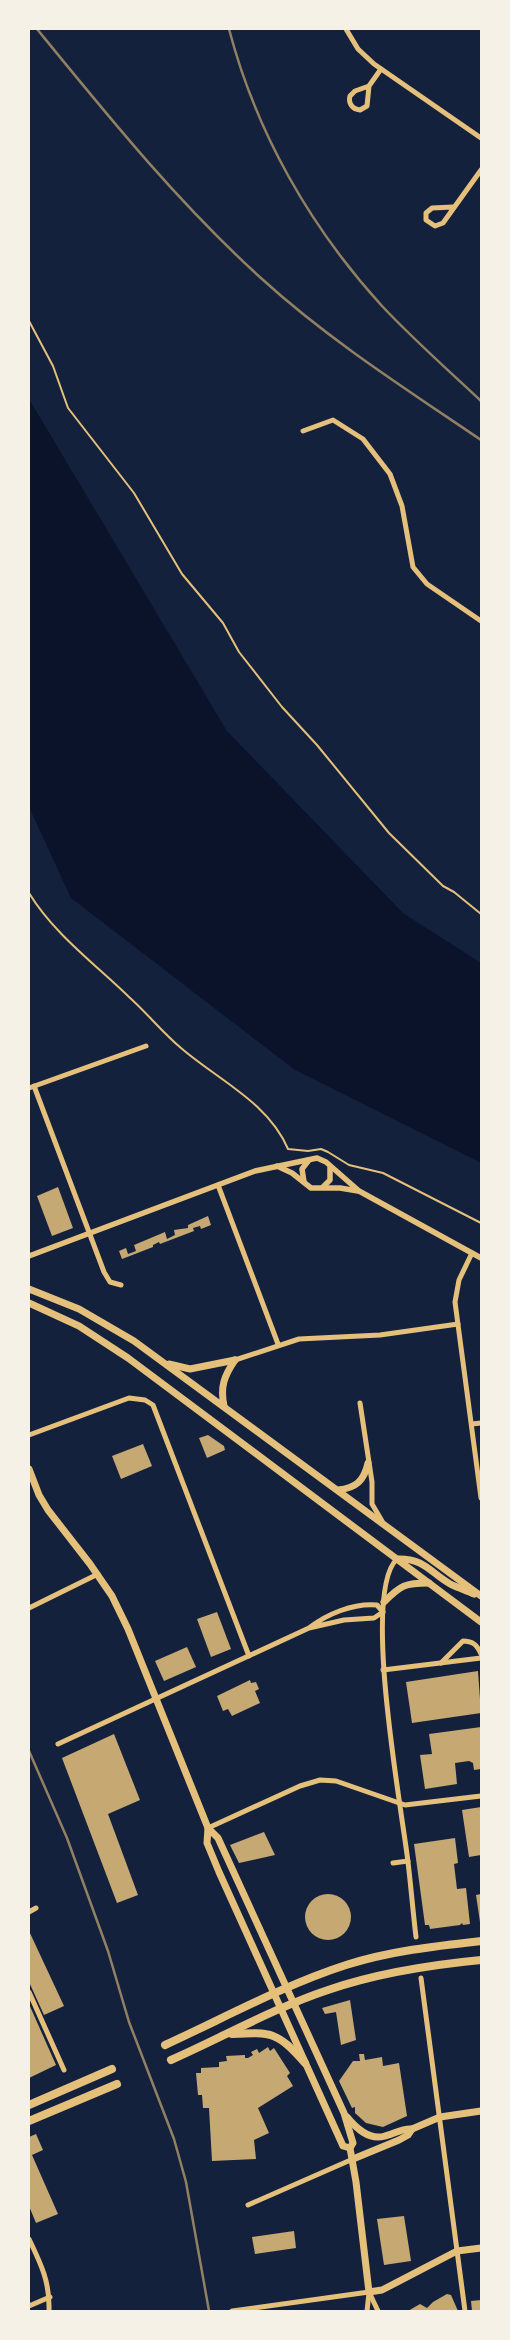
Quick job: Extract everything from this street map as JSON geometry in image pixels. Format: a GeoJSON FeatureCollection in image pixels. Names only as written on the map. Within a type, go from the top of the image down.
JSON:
{"type":"FeatureCollection","features":[{"type":"Feature","properties":{"kind":"main road"},"geometry":{"type":"LineString","coordinates":[[29,1289],[95,1316],[166,1363],[481,1596]]}},
{"type":"Feature","properties":{"kind":"main road"},"geometry":{"type":"LineString","coordinates":[[29,1303],[79,1326],[105,1342],[480,1622]]}},
{"type":"Feature","properties":{"kind":"main road"},"geometry":{"type":"LineString","coordinates":[[166,1363],[190,1369],[235,1360]]}},
{"type":"Feature","properties":{"kind":"main road"},"geometry":{"type":"LineString","coordinates":[[224,1406],[222,1395],[223,1379],[235,1360]]}},
{"type":"Feature","properties":{"kind":"main road"},"geometry":{"type":"LineString","coordinates":[[338,1490],[352,1487],[359,1483],[364,1477],[368,1463]]}},
{"type":"Feature","properties":{"kind":"main road"},"geometry":{"type":"LineString","coordinates":[[29,1469],[39,1495],[48,1510],[98,1574],[112,1596],[128,1629],[208,1828],[210,1850],[343,2146],[350,2148]]}},
{"type":"Feature","properties":{"kind":"main road"},"geometry":{"type":"LineString","coordinates":[[397,1559],[411,1559],[420,1562],[452,1585],[481,1596]]}},
{"type":"Feature","properties":{"kind":"main road"},"geometry":{"type":"LineString","coordinates":[[384,1602],[400,1587],[408,1583],[429,1583]]}},
{"type":"Feature","properties":{"kind":"main road"},"geometry":{"type":"LineString","coordinates":[[208,1828],[218,1838],[344,2113],[353,2143],[350,2148],[353,2159],[369,2292],[382,2290],[457,2251],[481,2248]]}},
{"type":"Feature","properties":{"kind":"main road"},"geometry":{"type":"LineString","coordinates":[[165,2045],[332,1970],[417,1949],[481,1941]]}},
{"type":"Feature","properties":{"kind":"main road"},"geometry":{"type":"LineString","coordinates":[[171,2060],[280,2009],[336,1987],[420,1967],[481,1960]]}},
{"type":"Feature","properties":{"kind":"main road"},"geometry":{"type":"LineString","coordinates":[[227,2034],[273,2034],[285,2040],[305,2063]]}},
{"type":"Feature","properties":{"kind":"main road"},"geometry":{"type":"LineString","coordinates":[[29,2105],[112,2069]]}},
{"type":"Feature","properties":{"kind":"main road"},"geometry":{"type":"LineString","coordinates":[[29,2121],[117,2084]]}},
{"type":"Feature","properties":{"kind":"main road"},"geometry":{"type":"LineString","coordinates":[[344,2113],[354,2126],[368,2135],[385,2136],[404,2128],[412,2129],[440,2117],[481,2110]]}},
{"type":"Feature","properties":{"kind":"main road"},"geometry":{"type":"LineString","coordinates":[[353,2159],[408,2135],[412,2129]]}},
{"type":"Feature","properties":{"kind":"street"},"geometry":{"type":"LineString","coordinates":[[346,29],[368,60],[481,138]]}},
{"type":"Feature","properties":{"kind":"street"},"geometry":{"type":"LineString","coordinates":[[369,86],[355,91],[350,96],[350,102],[354,108],[360,110],[367,106],[369,86],[381,69]]}},
{"type":"Feature","properties":{"kind":"street"},"geometry":{"type":"LineString","coordinates":[[452,207],[432,208],[426,213],[426,220],[431,226],[439,226],[452,207],[464,196],[481,170]]}},
{"type":"Feature","properties":{"kind":"street"},"geometry":{"type":"LineString","coordinates":[[302,432],[333,420],[363,439],[390,474],[402,506],[413,567],[427,584],[481,621]]}},
{"type":"Feature","properties":{"kind":"street"},"geometry":{"type":"LineString","coordinates":[[121,1284],[110,1282],[31,1087],[146,1046]]}},
{"type":"Feature","properties":{"kind":"street"},"geometry":{"type":"LineString","coordinates":[[29,1256],[218,1185],[277,1166],[319,1158],[359,1191],[481,1258]]}},
{"type":"Feature","properties":{"kind":"street"},"geometry":{"type":"LineString","coordinates":[[304,1182],[302,1169],[311,1159]]}},
{"type":"Feature","properties":{"kind":"street"},"geometry":{"type":"LineString","coordinates":[[321,1188],[331,1178],[331,1170],[328,1164]]}},
{"type":"Feature","properties":{"kind":"street"},"geometry":{"type":"LineString","coordinates":[[277,1166],[311,1188],[340,1188],[359,1191]]}},
{"type":"Feature","properties":{"kind":"street"},"geometry":{"type":"LineString","coordinates":[[218,1185],[278,1344]]}},
{"type":"Feature","properties":{"kind":"street"},"geometry":{"type":"LineString","coordinates":[[472,1254],[462,1271],[457,1286],[456,1302],[481,1498]]}},
{"type":"Feature","properties":{"kind":"street"},"geometry":{"type":"LineString","coordinates":[[235,1360],[278,1344],[299,1339],[380,1335],[458,1324]]}},
{"type":"Feature","properties":{"kind":"street"},"geometry":{"type":"LineString","coordinates":[[29,1436],[129,1398],[145,1400],[153,1405],[250,1656]]}},
{"type":"Feature","properties":{"kind":"street"},"geometry":{"type":"LineString","coordinates":[[360,1403],[372,1482],[372,1504],[382,1521]]}},
{"type":"Feature","properties":{"kind":"street"},"geometry":{"type":"LineString","coordinates":[[472,1424],[481,1423]]}},
{"type":"Feature","properties":{"kind":"street"},"geometry":{"type":"LineString","coordinates":[[397,1559],[388,1575],[384,1602],[383,1670],[416,1937]]}},
{"type":"Feature","properties":{"kind":"street"},"geometry":{"type":"LineString","coordinates":[[29,1608],[98,1574]]}},
{"type":"Feature","properties":{"kind":"street"},"geometry":{"type":"LineString","coordinates":[[58,1744],[250,1656],[309,1628],[335,1613],[367,1604],[376,1605],[383,1612]]}},
{"type":"Feature","properties":{"kind":"street"},"geometry":{"type":"LineString","coordinates":[[309,1628],[344,1620],[374,1618],[383,1612]]}},
{"type":"Feature","properties":{"kind":"street"},"geometry":{"type":"LineString","coordinates":[[441,1663],[463,1641],[470,1641],[477,1646],[481,1654]]}},
{"type":"Feature","properties":{"kind":"street"},"geometry":{"type":"LineString","coordinates":[[383,1670],[481,1658]]}},
{"type":"Feature","properties":{"kind":"street"},"geometry":{"type":"LineString","coordinates":[[208,1828],[300,1786],[320,1780],[336,1781],[400,1804],[410,1805],[481,1796]]}},
{"type":"Feature","properties":{"kind":"street"},"geometry":{"type":"LineString","coordinates":[[393,1863],[408,1862]]}},
{"type":"Feature","properties":{"kind":"street"},"geometry":{"type":"LineString","coordinates":[[29,1912],[36,1908]]}},
{"type":"Feature","properties":{"kind":"street"},"geometry":{"type":"LineString","coordinates":[[421,1978],[465,2311]]}},
{"type":"Feature","properties":{"kind":"street"},"geometry":{"type":"LineString","coordinates":[[29,1992],[64,2070]]}},
{"type":"Feature","properties":{"kind":"street"},"geometry":{"type":"LineString","coordinates":[[248,2205],[353,2159]]}},
{"type":"Feature","properties":{"kind":"street"},"geometry":{"type":"LineString","coordinates":[[29,2239],[46,2276],[50,2297],[49,2311]]}},
{"type":"Feature","properties":{"kind":"street"},"geometry":{"type":"LineString","coordinates":[[232,2311],[369,2292]]}},
{"type":"Feature","properties":{"kind":"street"},"geometry":{"type":"LineString","coordinates":[[367,2311],[369,2292]]}},
{"type":"Feature","properties":{"kind":"street"},"geometry":{"type":"LineString","coordinates":[[369,2292],[378,2311]]}},
{"type":"Feature","properties":{"kind":"street"},"geometry":{"type":"LineString","coordinates":[[29,2306],[50,2297]]}},
{"type":"Feature","properties":{"kind":"path"},"geometry":{"type":"LineString","coordinates":[[29,321],[53,366],[68,408],[134,493],[182,574],[223,622],[239,652],[270,692],[389,832],[443,886],[454,892],[481,914]]}},
{"type":"Feature","properties":{"kind":"path"},"geometry":{"type":"LineString","coordinates":[[29,893],[45,917],[131,998],[166,1035],[236,1089],[275,1124],[288,1149],[308,1151],[321,1149],[349,1165],[383,1173],[481,1223]]}},
{"type":"Feature","properties":{"kind":"water"},"geometry":{"type":"Polygon","coordinates":[[[29,399],[227,731],[403,913],[481,963],[481,1163],[295,1070],[71,898],[29,807],[29,399]]]}},
{"type":"Feature","properties":{"kind":"building"},"geometry":{"type":"Polygon","coordinates":[[[58,1187],[73,1228],[52,1236],[37,1196],[58,1187]]]}},
{"type":"Feature","properties":{"kind":"building"},"geometry":{"type":"Polygon","coordinates":[[[208,1216],[211,1225],[201,1229],[200,1226],[193,1228],[194,1231],[160,1244],[159,1242],[153,1245],[153,1247],[122,1259],[119,1251],[126,1248],[128,1254],[136,1251],[134,1245],[165,1232],[167,1239],[175,1235],[174,1230],[188,1228],[188,1225],[208,1216]]]}},
{"type":"Feature","properties":{"kind":"building"},"geometry":{"type":"Polygon","coordinates":[[[208,1435],[224,1446],[225,1450],[207,1458],[199,1438],[208,1435]]]}},
{"type":"Feature","properties":{"kind":"building"},"geometry":{"type":"Polygon","coordinates":[[[143,1444],[152,1466],[121,1479],[112,1456],[143,1444]]]}},
{"type":"Feature","properties":{"kind":"building"},"geometry":{"type":"Polygon","coordinates":[[[217,1612],[231,1649],[211,1657],[197,1619],[217,1612]]]}},
{"type":"Feature","properties":{"kind":"building"},"geometry":{"type":"Polygon","coordinates":[[[187,1647],[196,1667],[164,1681],[155,1661],[187,1647]]]}},
{"type":"Feature","properties":{"kind":"building"},"geometry":{"type":"Polygon","coordinates":[[[478,1671],[481,1713],[412,1723],[406,1682],[478,1671]]]}},
{"type":"Feature","properties":{"kind":"building"},"geometry":{"type":"Polygon","coordinates":[[[250,1680],[251,1683],[256,1682],[259,1689],[255,1691],[260,1703],[232,1716],[228,1709],[223,1711],[217,1696],[250,1680]]]}},
{"type":"Feature","properties":{"kind":"building"},"geometry":{"type":"Polygon","coordinates":[[[481,1727],[481,1769],[474,1770],[473,1763],[469,1761],[455,1763],[457,1784],[425,1789],[420,1755],[432,1754],[429,1734],[481,1727]]]}},
{"type":"Feature","properties":{"kind":"building"},"geometry":{"type":"Polygon","coordinates":[[[114,1734],[140,1800],[108,1814],[138,1895],[117,1903],[62,1758],[114,1734]]]}},
{"type":"Feature","properties":{"kind":"building"},"geometry":{"type":"Polygon","coordinates":[[[481,1807],[481,1855],[469,1857],[462,1810],[481,1807]]]}},
{"type":"Feature","properties":{"kind":"building"},"geometry":{"type":"Polygon","coordinates":[[[264,1832],[275,1855],[239,1863],[230,1845],[264,1832]]]}},
{"type":"Feature","properties":{"kind":"building"},"geometry":{"type":"Polygon","coordinates":[[[455,1838],[458,1863],[454,1864],[457,1889],[466,1888],[470,1924],[463,1925],[462,1923],[460,1925],[430,1929],[429,1925],[425,1925],[414,1844],[455,1838]]]}},
{"type":"Feature","properties":{"kind":"building"},"geometry":{"type":"Polygon","coordinates":[[[328,1894],[341,1898],[347,1904],[351,1917],[347,1930],[341,1936],[328,1940],[315,1936],[309,1930],[305,1917],[309,1904],[315,1898],[328,1894]]]}},
{"type":"Feature","properties":{"kind":"building"},"geometry":{"type":"Polygon","coordinates":[[[481,1894],[481,1922],[480,1922],[476,1895],[481,1894]]]}},
{"type":"Feature","properties":{"kind":"building"},"geometry":{"type":"Polygon","coordinates":[[[29,1931],[64,2006],[44,2015],[29,1982],[29,1931]]]}},
{"type":"Feature","properties":{"kind":"building"},"geometry":{"type":"Polygon","coordinates":[[[350,2000],[356,2040],[341,2045],[336,2012],[325,2014],[322,2008],[350,2000]]]}},
{"type":"Feature","properties":{"kind":"building"},"geometry":{"type":"Polygon","coordinates":[[[29,2004],[56,2065],[29,2078],[29,2004]]]}},
{"type":"Feature","properties":{"kind":"building"},"geometry":{"type":"Polygon","coordinates":[[[268,2047],[270,2051],[274,2048],[290,2073],[287,2076],[293,2086],[258,2108],[269,2133],[254,2140],[256,2159],[212,2161],[209,2108],[203,2108],[202,2095],[198,2095],[196,2073],[201,2073],[201,2068],[219,2067],[219,2062],[227,2061],[226,2056],[245,2055],[245,2058],[248,2058],[253,2055],[251,2052],[257,2049],[259,2053],[268,2047]]]}},
{"type":"Feature","properties":{"kind":"building"},"geometry":{"type":"Polygon","coordinates":[[[359,2054],[364,2054],[365,2060],[382,2057],[383,2066],[399,2063],[407,2116],[383,2127],[366,2123],[355,2113],[355,2107],[352,2108],[339,2081],[353,2061],[360,2061],[359,2054]]]}},
{"type":"Feature","properties":{"kind":"building"},"geometry":{"type":"Polygon","coordinates":[[[36,2134],[43,2150],[32,2155],[58,2214],[36,2223],[29,2206],[29,2137],[36,2134]]]}},
{"type":"Feature","properties":{"kind":"building"},"geometry":{"type":"Polygon","coordinates":[[[404,2216],[411,2261],[384,2265],[377,2219],[404,2216]]]}},
{"type":"Feature","properties":{"kind":"building"},"geometry":{"type":"Polygon","coordinates":[[[294,2231],[296,2248],[255,2254],[252,2237],[294,2231]]]}},
{"type":"Feature","properties":{"kind":"building"},"geometry":{"type":"Polygon","coordinates":[[[447,2294],[451,2295],[458,2311],[408,2311],[420,2304],[427,2308],[447,2294]]]}},
{"type":"Feature","properties":{"kind":"building"},"geometry":{"type":"Polygon","coordinates":[[[481,2300],[481,2311],[472,2311],[471,2301],[481,2300]]]}},
{"type":"Feature","properties":{"kind":"railway"},"geometry":{"type":"LineString","coordinates":[[37,29],[145,158],[201,220],[262,279],[341,343],[396,383],[481,440]]}},
{"type":"Feature","properties":{"kind":"railway"},"geometry":{"type":"LineString","coordinates":[[229,29],[254,105],[270,141],[309,211],[356,276],[382,306],[481,401]]}},
{"type":"Feature","properties":{"kind":"railway"},"geometry":{"type":"LineString","coordinates":[[29,1751],[67,1838],[108,1951],[129,2022],[174,2139],[186,2182],[209,2311]]}}]}
